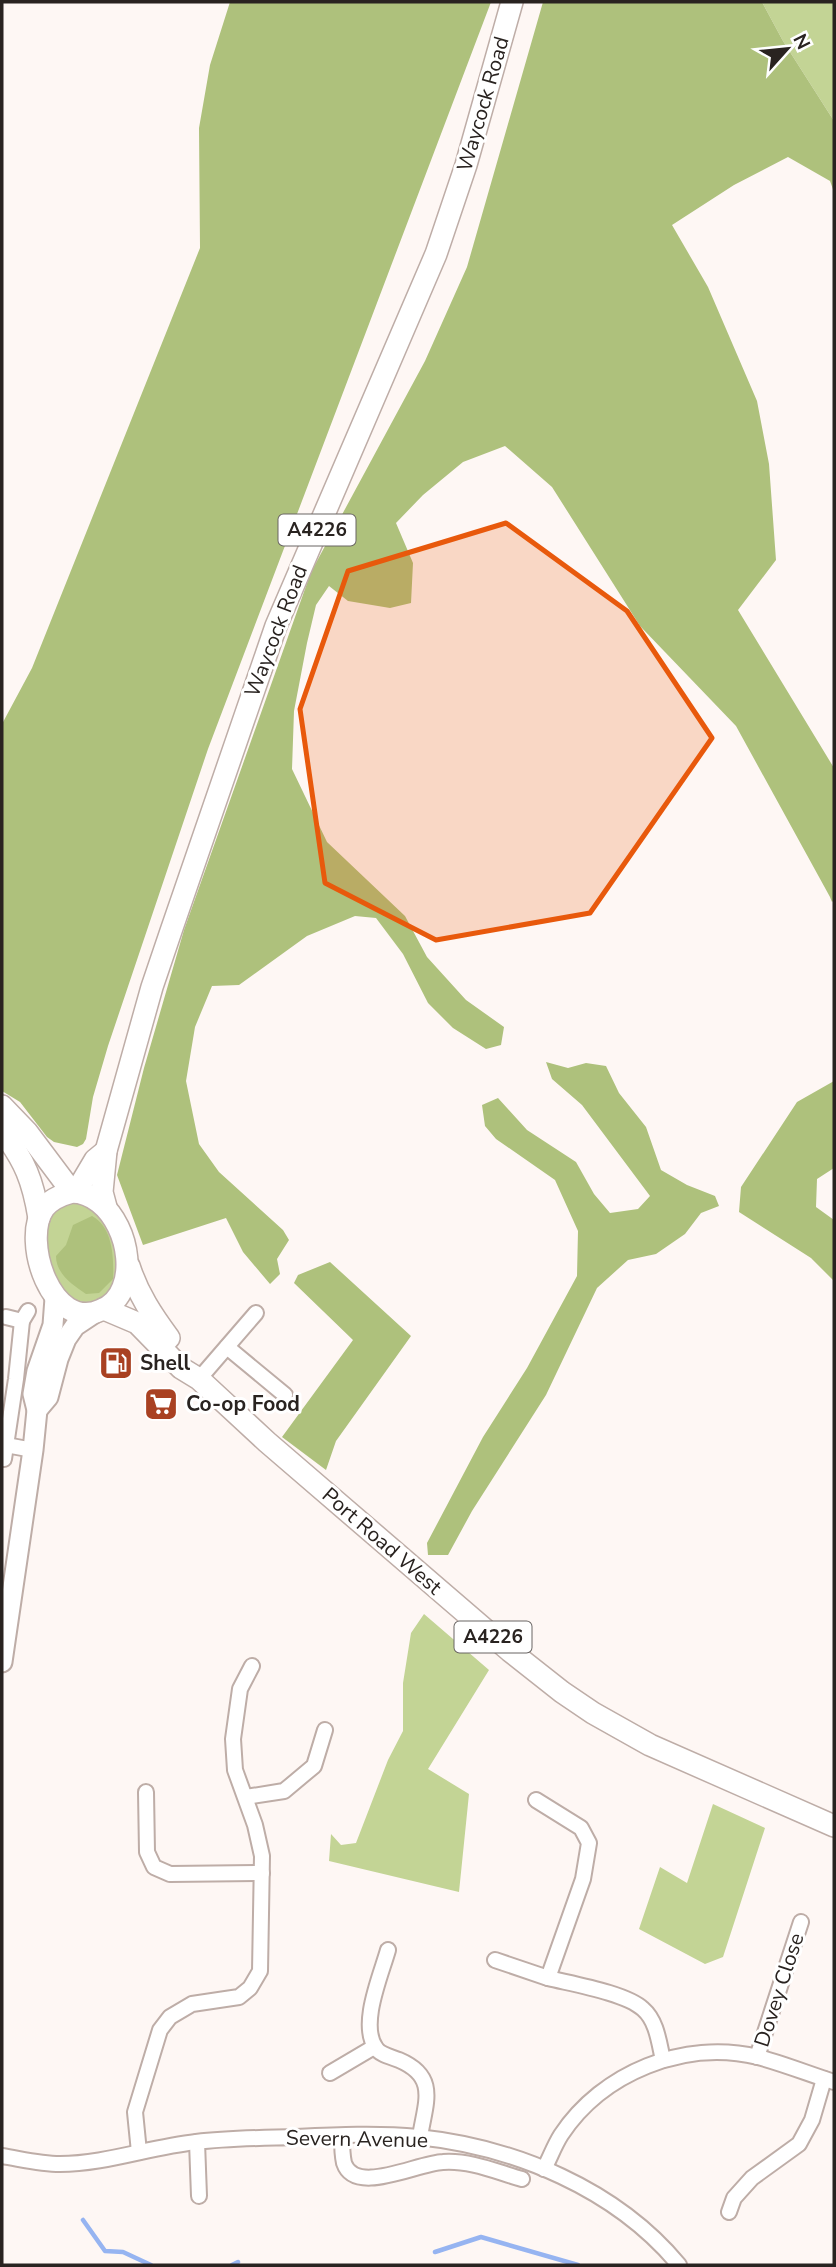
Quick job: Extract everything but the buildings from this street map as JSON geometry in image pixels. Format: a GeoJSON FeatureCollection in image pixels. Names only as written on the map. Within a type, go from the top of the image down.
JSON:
{"type":"FeatureCollection","features":[{"type":"Feature","properties":{"kind":"main road","name":"Waycock Road"},"geometry":{"type":"LineString","coordinates":[[106,1207],[102,1185],[106,1151],[152,988],[260,669],[292,587],[436,254],[466,165],[512,2]]}},
{"type":"Feature","properties":{"kind":"main road"},"geometry":{"type":"LineString","coordinates":[[2,1105],[74,1192]]}},
{"type":"Feature","properties":{"kind":"main road"},"geometry":{"type":"LineString","coordinates":[[2,1131],[27,1168],[34,1188],[39,1218]]}},
{"type":"Feature","properties":{"kind":"main road","name":"Waycock Road"},"geometry":{"type":"LineString","coordinates":[[74,1192],[95,1160],[106,1151]]}},
{"type":"Feature","properties":{"kind":"main road"},"geometry":{"type":"LineString","coordinates":[[37,1410],[48,1397],[58,1359],[75,1326],[100,1311],[117,1298],[125,1284],[125,1253],[119,1229],[106,1207],[88,1195],[74,1192],[51,1201],[43,1210],[37,1230],[39,1254],[44,1275],[55,1298],[69,1309],[81,1313],[100,1311]]}},
{"type":"Feature","properties":{"kind":"main road","name":"Port Road West"},"geometry":{"type":"LineString","coordinates":[[125,1253],[137,1289],[150,1312],[189,1361],[199,1379]]}},
{"type":"Feature","properties":{"kind":"main road"},"geometry":{"type":"LineString","coordinates":[[2,1662],[33,1450],[37,1410],[33,1394],[37,1371],[53,1325],[55,1298]]}},
{"type":"Feature","properties":{"kind":"main road","name":"Port Road West"},"geometry":{"type":"LineString","coordinates":[[100,1311],[126,1316],[137,1322],[181,1368],[199,1379],[258,1434],[492,1636],[562,1692],[650,1745],[834,1826]]}},
{"type":"Feature","properties":{"kind":"street"},"geometry":{"type":"LineString","coordinates":[[199,1379],[256,1313]]}},
{"type":"Feature","properties":{"kind":"street"},"geometry":{"type":"LineString","coordinates":[[6,1317],[25,1316],[5,1452],[33,1450]]}},
{"type":"Feature","properties":{"kind":"street"},"geometry":{"type":"LineString","coordinates":[[227,1347],[285,1395]]}},
{"type":"Feature","properties":{"kind":"street"},"geometry":{"type":"LineString","coordinates":[[139,2152],[135,2112],[160,2030],[170,2017],[192,2004],[239,1997],[250,1988],[260,1971],[262,1873],[258,1837],[235,1770],[233,1739],[240,1689],[252,1665]]}},
{"type":"Feature","properties":{"kind":"street"},"geometry":{"type":"LineString","coordinates":[[246,1797],[284,1791],[304,1775],[314,1766],[325,1730]]}},
{"type":"Feature","properties":{"kind":"street"},"geometry":{"type":"LineString","coordinates":[[146,1792],[147,1852],[154,1867],[170,1874],[262,1873]]}},
{"type":"Feature","properties":{"kind":"street"},"geometry":{"type":"LineString","coordinates":[[536,1800],[581,1828],[589,1843],[583,1879],[548,1978]]}},
{"type":"Feature","properties":{"kind":"street","name":"Dovey Close"},"geometry":{"type":"LineString","coordinates":[[757,2057],[802,1923]]}},
{"type":"Feature","properties":{"kind":"street"},"geometry":{"type":"LineString","coordinates":[[388,1950],[369,2019],[374,2047],[379,2052],[410,2065],[422,2075],[428,2089],[420,2137]]}},
{"type":"Feature","properties":{"kind":"street"},"geometry":{"type":"LineString","coordinates":[[495,1960],[619,1997],[643,2008],[655,2025],[663,2060]]}},
{"type":"Feature","properties":{"kind":"street"},"geometry":{"type":"LineString","coordinates":[[330,2073],[374,2047]]}},
{"type":"Feature","properties":{"kind":"street"},"geometry":{"type":"LineString","coordinates":[[544,2169],[560,2136],[587,2104],[629,2073],[663,2060],[691,2054],[723,2053],[757,2057],[829,2081],[799,2144],[752,2178],[734,2198],[729,2212]]}},
{"type":"Feature","properties":{"kind":"street"},"geometry":{"type":"LineString","coordinates":[[342,2136],[345,2164],[349,2171],[366,2180],[445,2161],[522,2179]]}},
{"type":"Feature","properties":{"kind":"street","name":"Severn Avenue"},"geometry":{"type":"LineString","coordinates":[[2,2156],[58,2164],[197,2142],[342,2136],[420,2137],[471,2146],[544,2169],[592,2193],[634,2221],[679,2265]]}},
{"type":"Feature","properties":{"kind":"street"},"geometry":{"type":"LineString","coordinates":[[197,2142],[199,2196]]}},
{"type":"Feature","properties":{"kind":"highlighted area"},"geometry":{"type":"Polygon","coordinates":[[[506,523],[627,611],[712,738],[590,913],[436,940],[325,883],[300,709],[348,571],[506,523]]]}},
{"type":"Feature","properties":{"kind":"green space"},"geometry":{"type":"Polygon","coordinates":[[[230,2],[491,2],[208,749],[108,1046],[93,1097],[86,1139],[77,1147],[54,1142],[47,1137],[20,1102],[2,1091],[2,724],[32,668],[200,248],[199,128],[210,65],[230,2]]]}},
{"type":"Feature","properties":{"kind":"green space"},"geometry":{"type":"Polygon","coordinates":[[[543,2],[762,2],[783,41],[834,121],[834,192],[830,181],[788,157],[734,185],[672,225],[708,287],[757,401],[769,464],[776,560],[738,610],[834,768],[834,900],[832,902],[736,726],[640,626],[552,487],[505,446],[463,462],[423,495],[396,523],[413,563],[411,603],[390,608],[348,601],[329,586],[316,605],[294,711],[292,769],[327,842],[405,916],[427,957],[466,1000],[504,1027],[501,1045],[486,1049],[453,1028],[428,1003],[403,954],[376,918],[355,916],[307,936],[239,985],[212,986],[195,1027],[186,1081],[199,1144],[219,1172],[283,1230],[289,1240],[277,1259],[280,1274],[270,1284],[243,1252],[226,1218],[143,1245],[117,1175],[144,1068],[184,930],[311,572],[425,361],[467,267],[543,2]]]}},
{"type":"Feature","properties":{"kind":"green space"},"geometry":{"type":"Polygon","coordinates":[[[762,2],[834,2],[834,121],[783,41],[762,2]]]}},
{"type":"Feature","properties":{"kind":"green space"},"geometry":{"type":"Polygon","coordinates":[[[546,1062],[568,1068],[586,1063],[606,1066],[619,1093],[646,1127],[661,1170],[687,1185],[715,1196],[719,1206],[701,1213],[685,1234],[656,1254],[628,1260],[597,1288],[546,1395],[472,1511],[448,1555],[428,1555],[427,1543],[483,1437],[527,1368],[577,1276],[578,1231],[555,1180],[496,1139],[485,1126],[482,1105],[498,1098],[527,1130],[576,1162],[594,1194],[610,1213],[638,1209],[650,1196],[582,1105],[552,1079],[546,1062]]]}},
{"type":"Feature","properties":{"kind":"green space"},"geometry":{"type":"Polygon","coordinates":[[[834,1081],[834,1168],[817,1179],[816,1207],[834,1220],[834,1281],[811,1258],[739,1212],[741,1187],[797,1102],[834,1081]]]}},
{"type":"Feature","properties":{"kind":"green space"},"geometry":{"type":"Polygon","coordinates":[[[74,1202],[88,1205],[97,1212],[108,1228],[115,1248],[116,1278],[111,1290],[101,1299],[85,1302],[71,1297],[60,1286],[52,1271],[48,1254],[49,1222],[57,1209],[74,1202]]]}},
{"type":"Feature","properties":{"kind":"green space"},"geometry":{"type":"Polygon","coordinates":[[[92,1216],[104,1228],[111,1244],[113,1279],[99,1293],[86,1294],[62,1274],[56,1256],[66,1245],[73,1225],[92,1216]]]}},
{"type":"Feature","properties":{"kind":"green space"},"geometry":{"type":"Polygon","coordinates":[[[330,1262],[411,1336],[336,1441],[326,1470],[282,1437],[353,1340],[294,1283],[298,1275],[330,1262]]]}},
{"type":"Feature","properties":{"kind":"green space"},"geometry":{"type":"Polygon","coordinates":[[[424,1614],[489,1670],[428,1769],[469,1794],[459,1892],[329,1861],[331,1834],[341,1845],[356,1843],[388,1760],[403,1731],[403,1683],[411,1633],[424,1614]]]}},
{"type":"Feature","properties":{"kind":"green space"},"geometry":{"type":"Polygon","coordinates":[[[713,1804],[765,1828],[723,1957],[705,1964],[639,1929],[660,1867],[687,1883],[713,1804]]]}},
{"type":"Feature","properties":{"kind":"waterway"},"geometry":{"type":"LineString","coordinates":[[83,2220],[105,2251],[123,2252],[151,2265]]}},
{"type":"Feature","properties":{"kind":"waterway"},"geometry":{"type":"LineString","coordinates":[[435,2252],[481,2237],[578,2265]]}},
{"type":"Feature","properties":{"kind":"waterway"},"geometry":{"type":"LineString","coordinates":[[232,2265],[238,2262]]}},
{"type":"Feature","properties":{"kind":"place","name":"Shell"},"geometry":{"type":"Point","coordinates":[116,1363]}},
{"type":"Feature","properties":{"kind":"place","name":"Co-op Food"},"geometry":{"type":"Point","coordinates":[161,1404]}}]}
